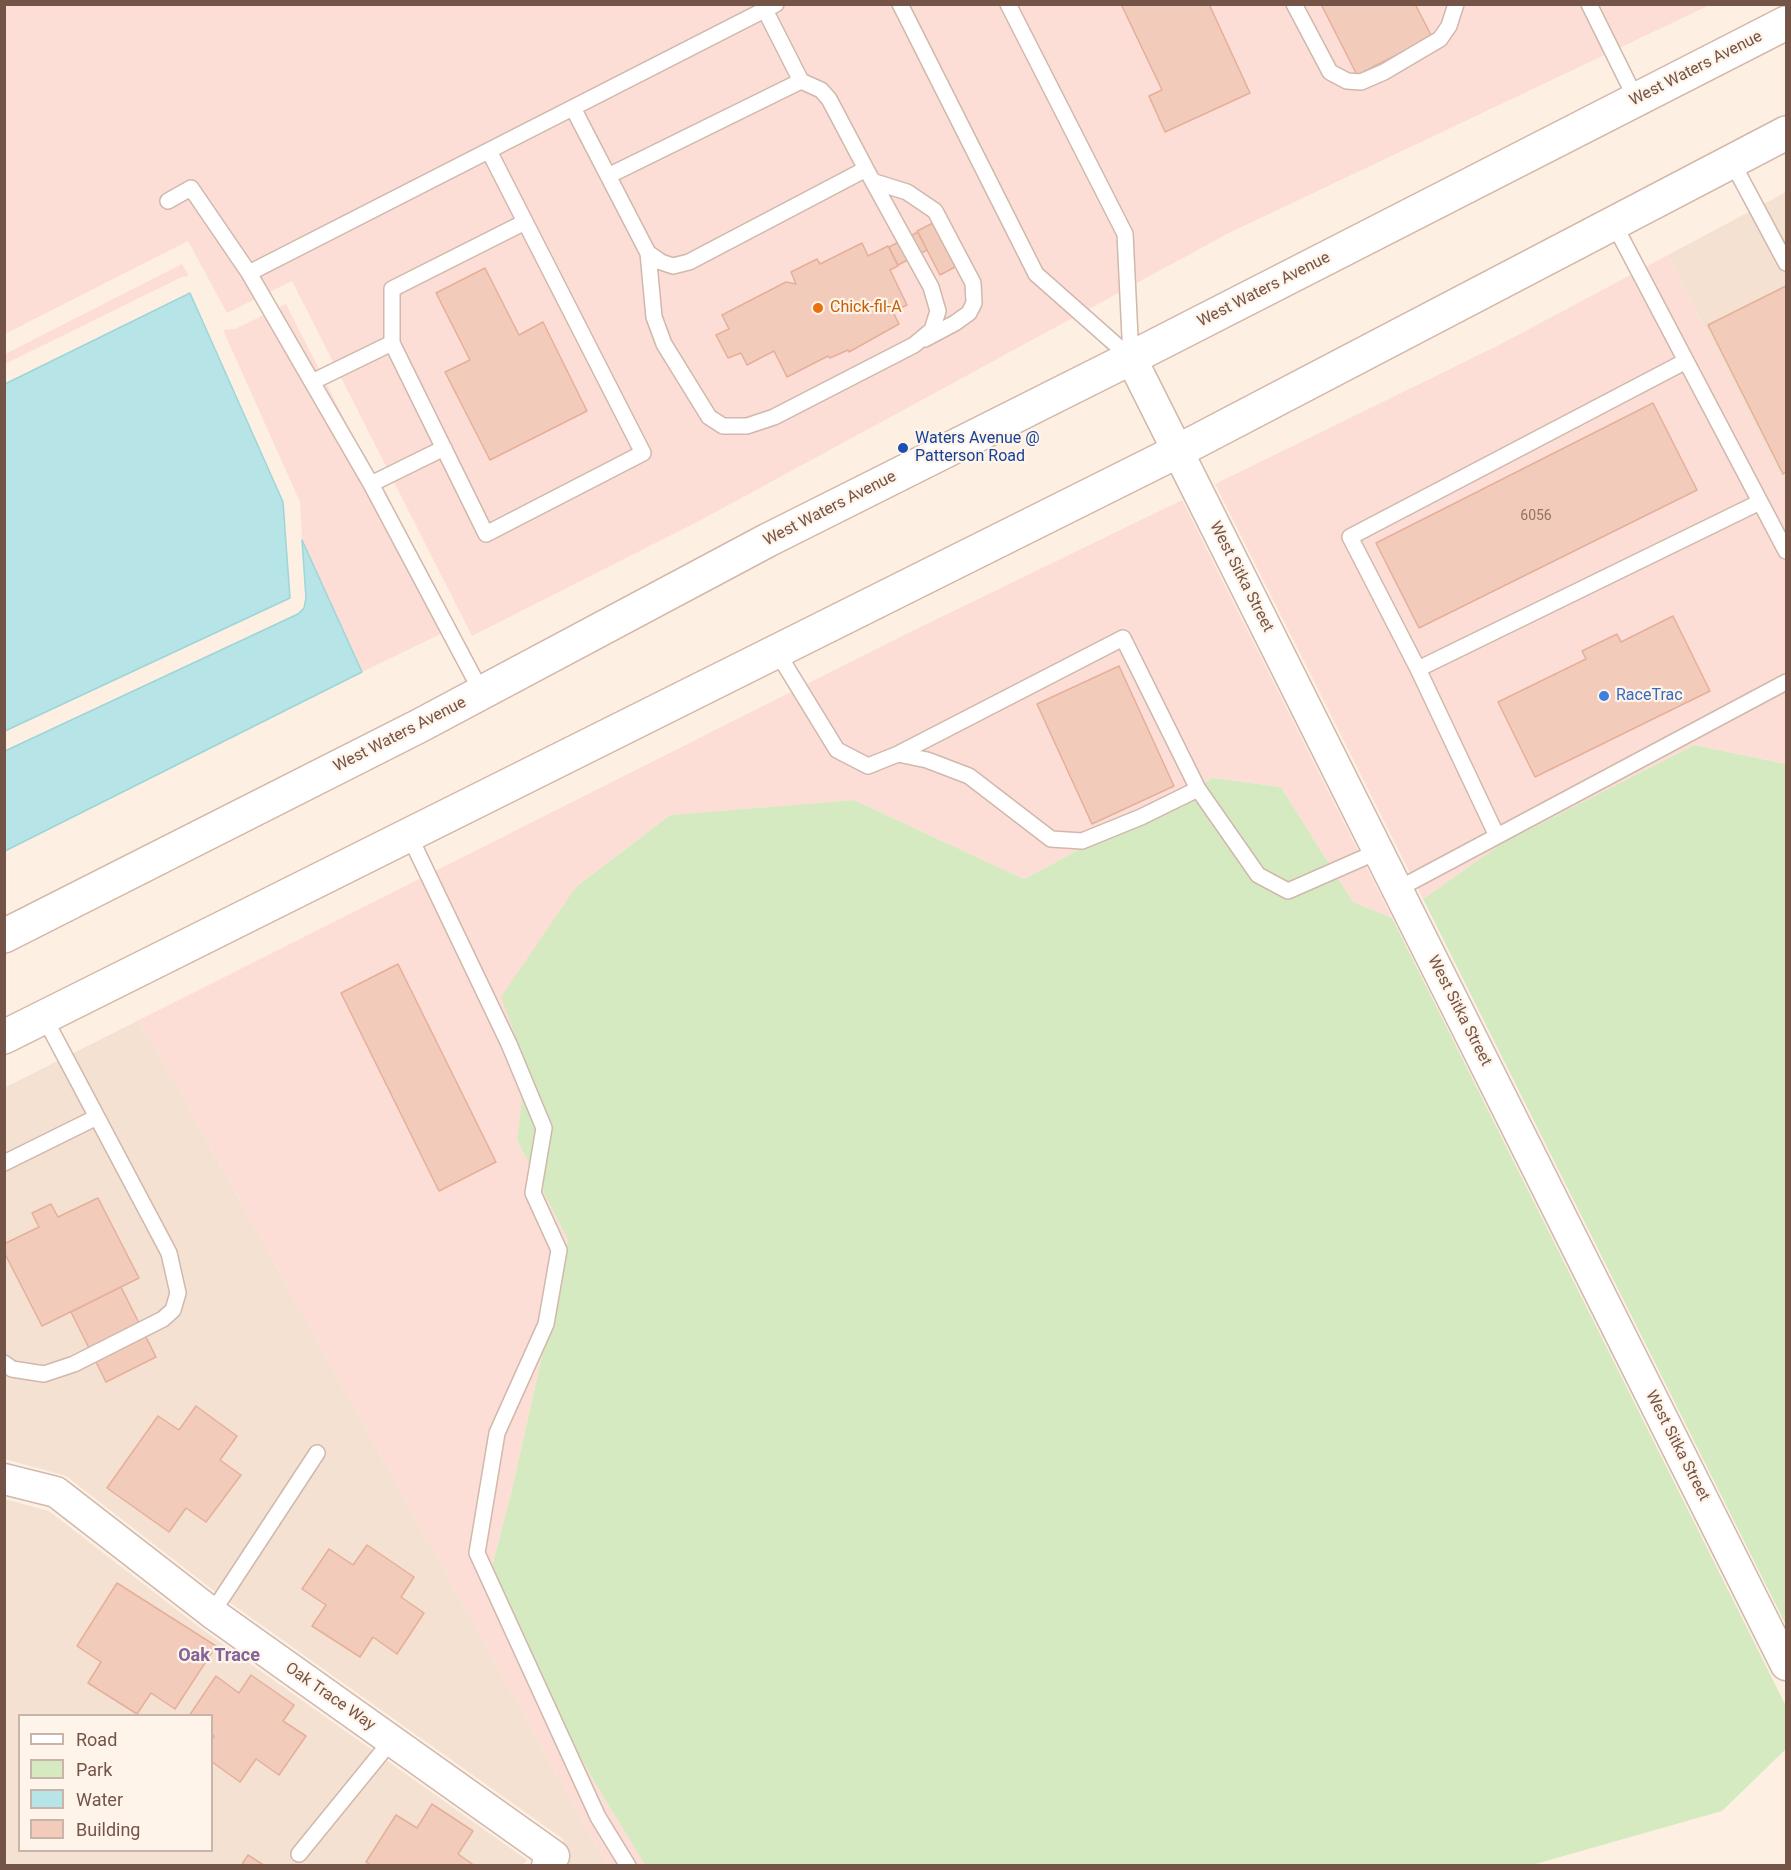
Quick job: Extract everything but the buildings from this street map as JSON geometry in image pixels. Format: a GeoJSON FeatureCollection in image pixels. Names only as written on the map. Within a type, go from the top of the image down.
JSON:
{"type":"FeatureCollection","features":[{"type":"Feature","properties":{"kind":"main road","name":"West Waters Avenue"},"geometry":{"type":"LineString","coordinates":[[4,936],[482,693],[768,540],[1131,358],[1786,23]]}},
{"type":"Feature","properties":{"kind":"main road"},"geometry":{"type":"LineString","coordinates":[[4,1036],[1178,451],[1786,133]]}},
{"type":"Feature","properties":{"kind":"street","name":"West Sitka Street"},"geometry":{"type":"LineString","coordinates":[[1131,358],[1786,1665]]}},
{"type":"Feature","properties":{"kind":"street","name":"Oak Trace Way"},"geometry":{"type":"LineString","coordinates":[[4,1479],[56,1492],[212,1613],[554,1856],[547,1866]]}},
{"type":"Feature","properties":{"kind":"lane"},"geometry":{"type":"LineString","coordinates":[[900,4],[1036,274],[1131,358]]}},
{"type":"Feature","properties":{"kind":"lane"},"geometry":{"type":"LineString","coordinates":[[1008,4],[1125,234],[1131,358]]}},
{"type":"Feature","properties":{"kind":"lane"},"geometry":{"type":"LineString","coordinates":[[1294,4],[1330,72],[1347,81],[1361,82],[1384,72],[1440,39],[1449,26],[1456,4]]}},
{"type":"Feature","properties":{"kind":"lane"},"geometry":{"type":"LineString","coordinates":[[1589,4],[1636,99]]}},
{"type":"Feature","properties":{"kind":"lane"},"geometry":{"type":"LineString","coordinates":[[249,273],[771,7],[801,81],[821,90],[829,99],[931,287],[938,311],[932,330],[914,345]]}},
{"type":"Feature","properties":{"kind":"lane"},"geometry":{"type":"LineString","coordinates":[[608,176],[801,81]]}},
{"type":"Feature","properties":{"kind":"lane"},"geometry":{"type":"LineString","coordinates":[[573,108],[648,253],[654,317],[664,344],[710,417],[723,426],[747,426],[774,417],[955,323],[969,313],[974,303],[973,283],[935,211],[907,192],[870,176],[689,262],[673,266],[661,262],[648,253]]}},
{"type":"Feature","properties":{"kind":"lane"},"geometry":{"type":"LineString","coordinates":[[489,151],[643,453],[486,534],[392,343],[392,289],[525,222]]}},
{"type":"Feature","properties":{"kind":"lane"},"geometry":{"type":"LineString","coordinates":[[1732,162],[1786,263]]}},
{"type":"Feature","properties":{"kind":"lane"},"geometry":{"type":"LineString","coordinates":[[168,201],[191,188],[249,273],[314,381],[482,693]]}},
{"type":"Feature","properties":{"kind":"lane"},"geometry":{"type":"LineString","coordinates":[[1614,224],[1786,551]]}},
{"type":"Feature","properties":{"kind":"lane"},"geometry":{"type":"LineString","coordinates":[[314,381],[392,343]]}},
{"type":"Feature","properties":{"kind":"lane"},"geometry":{"type":"LineString","coordinates":[[1497,836],[1418,669],[1350,537],[1686,361]]}},
{"type":"Feature","properties":{"kind":"lane"},"geometry":{"type":"LineString","coordinates":[[371,484],[444,448]]}},
{"type":"Feature","properties":{"kind":"lane"},"geometry":{"type":"LineString","coordinates":[[1418,669],[1760,502]]}},
{"type":"Feature","properties":{"kind":"lane"},"geometry":{"type":"LineString","coordinates":[[777,652],[837,750],[868,766],[898,754],[1123,638],[1198,789],[1258,874],[1288,891],[1378,851]]}},
{"type":"Feature","properties":{"kind":"lane"},"geometry":{"type":"LineString","coordinates":[[1398,889],[1786,682]]}},
{"type":"Feature","properties":{"kind":"lane"},"geometry":{"type":"LineString","coordinates":[[898,754],[927,760],[969,776],[1051,839],[1082,841],[1141,817],[1198,789]]}},
{"type":"Feature","properties":{"kind":"lane"},"geometry":{"type":"LineString","coordinates":[[409,835],[509,1044],[544,1128],[533,1193],[559,1250],[546,1324],[497,1433],[477,1553],[598,1817],[628,1866]]}},
{"type":"Feature","properties":{"kind":"lane"},"geometry":{"type":"LineString","coordinates":[[4,1363],[12,1369],[51,1373],[153,1324],[173,1310],[178,1293],[169,1253],[44,1017]]}},
{"type":"Feature","properties":{"kind":"lane"},"geometry":{"type":"LineString","coordinates":[[4,1163],[97,1117]]}},
{"type":"Feature","properties":{"kind":"lane"},"geometry":{"type":"LineString","coordinates":[[212,1613],[317,1453]]}},
{"type":"Feature","properties":{"kind":"lane"},"geometry":{"type":"LineString","coordinates":[[299,1854],[392,1741]]}},
{"type":"Feature","properties":{"kind":"shaded area"},"geometry":{"type":"Polygon","coordinates":[[[5,5],[1710,5],[1229,233],[701,520],[472,636],[292,281],[227,313],[188,241],[5,334],[5,5]]]}},
{"type":"Feature","properties":{"kind":"shaded area"},"geometry":{"type":"Polygon","coordinates":[[[1786,192],[1786,489],[1668,255],[1786,192]]]}},
{"type":"Feature","properties":{"kind":"shaded area"},"geometry":{"type":"Polygon","coordinates":[[[1668,255],[1786,489],[1786,764],[1694,745],[1501,844],[1423,899],[1215,484],[1499,345],[1668,255]]]}},
{"type":"Feature","properties":{"kind":"shaded area"},"geometry":{"type":"Polygon","coordinates":[[[182,264],[189,276],[182,277],[5,364],[5,354],[182,264]]]}},
{"type":"Feature","properties":{"kind":"shaded area"},"geometry":{"type":"Polygon","coordinates":[[[286,304],[451,629],[362,672],[302,540],[300,502],[223,330],[235,329],[286,304]]]}},
{"type":"Feature","properties":{"kind":"shaded area"},"geometry":{"type":"Polygon","coordinates":[[[1182,500],[1392,918],[1353,902],[1281,787],[1213,778],[1024,879],[854,800],[670,815],[576,887],[526,1065],[517,1140],[568,1240],[511,1494],[486,1589],[595,1783],[645,1865],[607,1865],[157,1050],[137,1021],[904,635],[1182,500]]]}},
{"type":"Feature","properties":{"kind":"shaded area"},"geometry":{"type":"Polygon","coordinates":[[[137,1021],[157,1050],[607,1865],[569,1865],[563,1839],[222,1597],[66,1476],[5,1459],[4,1088],[137,1021]]]}},
{"type":"Feature","properties":{"kind":"shaded area"},"geometry":{"type":"Polygon","coordinates":[[[4,1499],[49,1511],[203,1630],[527,1860],[523,1865],[5,1865],[4,1499]]]}},
{"type":"Feature","properties":{"kind":"green space"},"geometry":{"type":"Polygon","coordinates":[[[1694,745],[1786,764],[1786,1625],[1423,899],[1501,844],[1694,745]]]}},
{"type":"Feature","properties":{"kind":"green space"},"geometry":{"type":"Polygon","coordinates":[[[1213,778],[1281,787],[1353,902],[1392,918],[1786,1706],[1786,1749],[1722,1811],[1532,1865],[645,1865],[595,1783],[486,1589],[511,1494],[568,1240],[517,1140],[526,1065],[501,997],[576,887],[670,815],[854,800],[1024,879],[1213,778]]]}},
{"type":"Feature","properties":{"kind":"water"},"geometry":{"type":"Polygon","coordinates":[[[190,293],[283,502],[290,598],[5,731],[5,384],[190,293]]]}},
{"type":"Feature","properties":{"kind":"water"},"geometry":{"type":"Polygon","coordinates":[[[302,540],[362,672],[5,851],[5,751],[298,614],[304,608],[306,598],[302,540]]]}},
{"type":"Feature","properties":{"kind":"place","name":"Chick-fil-A"},"geometry":{"type":"Point","coordinates":[818,308]}},
{"type":"Feature","properties":{"kind":"place","name":"Waters Avenue @ Patterson Road"},"geometry":{"type":"Point","coordinates":[903,448]}},
{"type":"Feature","properties":{"kind":"place","name":"RaceTrac"},"geometry":{"type":"Point","coordinates":[1604,696]}},
{"type":"Feature","properties":{"kind":"district","name":"Oak Trace"},"geometry":{"type":"Point","coordinates":[219,1656]}}]}
